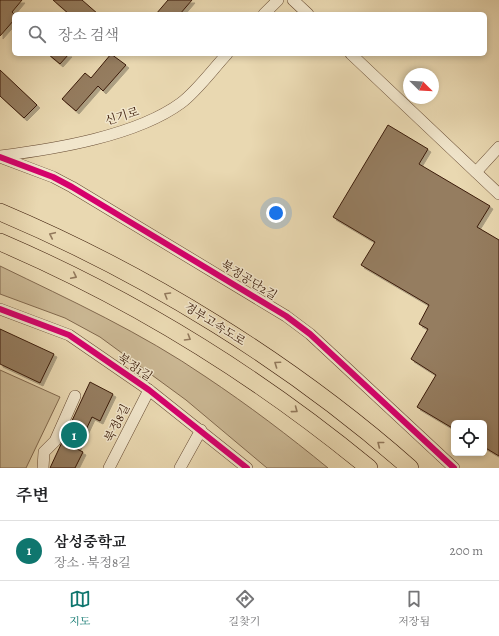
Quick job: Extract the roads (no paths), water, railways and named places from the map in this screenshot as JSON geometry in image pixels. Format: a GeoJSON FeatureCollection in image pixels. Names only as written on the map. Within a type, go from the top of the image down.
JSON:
{"type":"FeatureCollection","features":[{"type":"Feature","properties":{"kind":"highway","name":"경부고속도로"},"geometry":{"type":"LineString","coordinates":[[0,212],[48,233],[126,272],[232,334],[302,382],[410,468]]}},
{"type":"Feature","properties":{"kind":"highway"},"geometry":{"type":"LineString","coordinates":[[0,242],[97,287],[210,351],[259,383],[369,468]]}},
{"type":"Feature","properties":{"kind":"street"},"geometry":{"type":"LineString","coordinates":[[266,12],[278,0]]}},
{"type":"Feature","properties":{"kind":"street"},"geometry":{"type":"LineString","coordinates":[[293,0],[306,12]]}},
{"type":"Feature","properties":{"kind":"street","name":"신기로"},"geometry":{"type":"LineString","coordinates":[[0,157],[73,143],[137,126],[154,119],[182,102],[225,56]]}},
{"type":"Feature","properties":{"kind":"street"},"geometry":{"type":"LineString","coordinates":[[353,56],[499,194]]}},
{"type":"Feature","properties":{"kind":"street"},"geometry":{"type":"LineString","coordinates":[[476,172],[499,148]]}},
{"type":"Feature","properties":{"kind":"street","name":"북정공단2길"},"geometry":{"type":"LineString","coordinates":[[0,157],[53,177],[72,187],[189,256],[286,316],[310,334],[454,468]]}},
{"type":"Feature","properties":{"kind":"street","name":"북정1길"},"geometry":{"type":"LineString","coordinates":[[0,309],[68,335],[149,390],[201,430],[244,467]]}},
{"type":"Feature","properties":{"kind":"street","name":"북정8길"},"geometry":{"type":"LineString","coordinates":[[109,468],[149,390]]}},
{"type":"Feature","properties":{"kind":"street"},"geometry":{"type":"LineString","coordinates":[[43,468],[44,452],[55,442],[76,396]]}},
{"type":"Feature","properties":{"kind":"street"},"geometry":{"type":"LineString","coordinates":[[180,468],[201,430]]}},
{"type":"Feature","properties":{"kind":"place","name":"삼성중학교"},"geometry":{"type":"Point","coordinates":[74,435]}}]}
